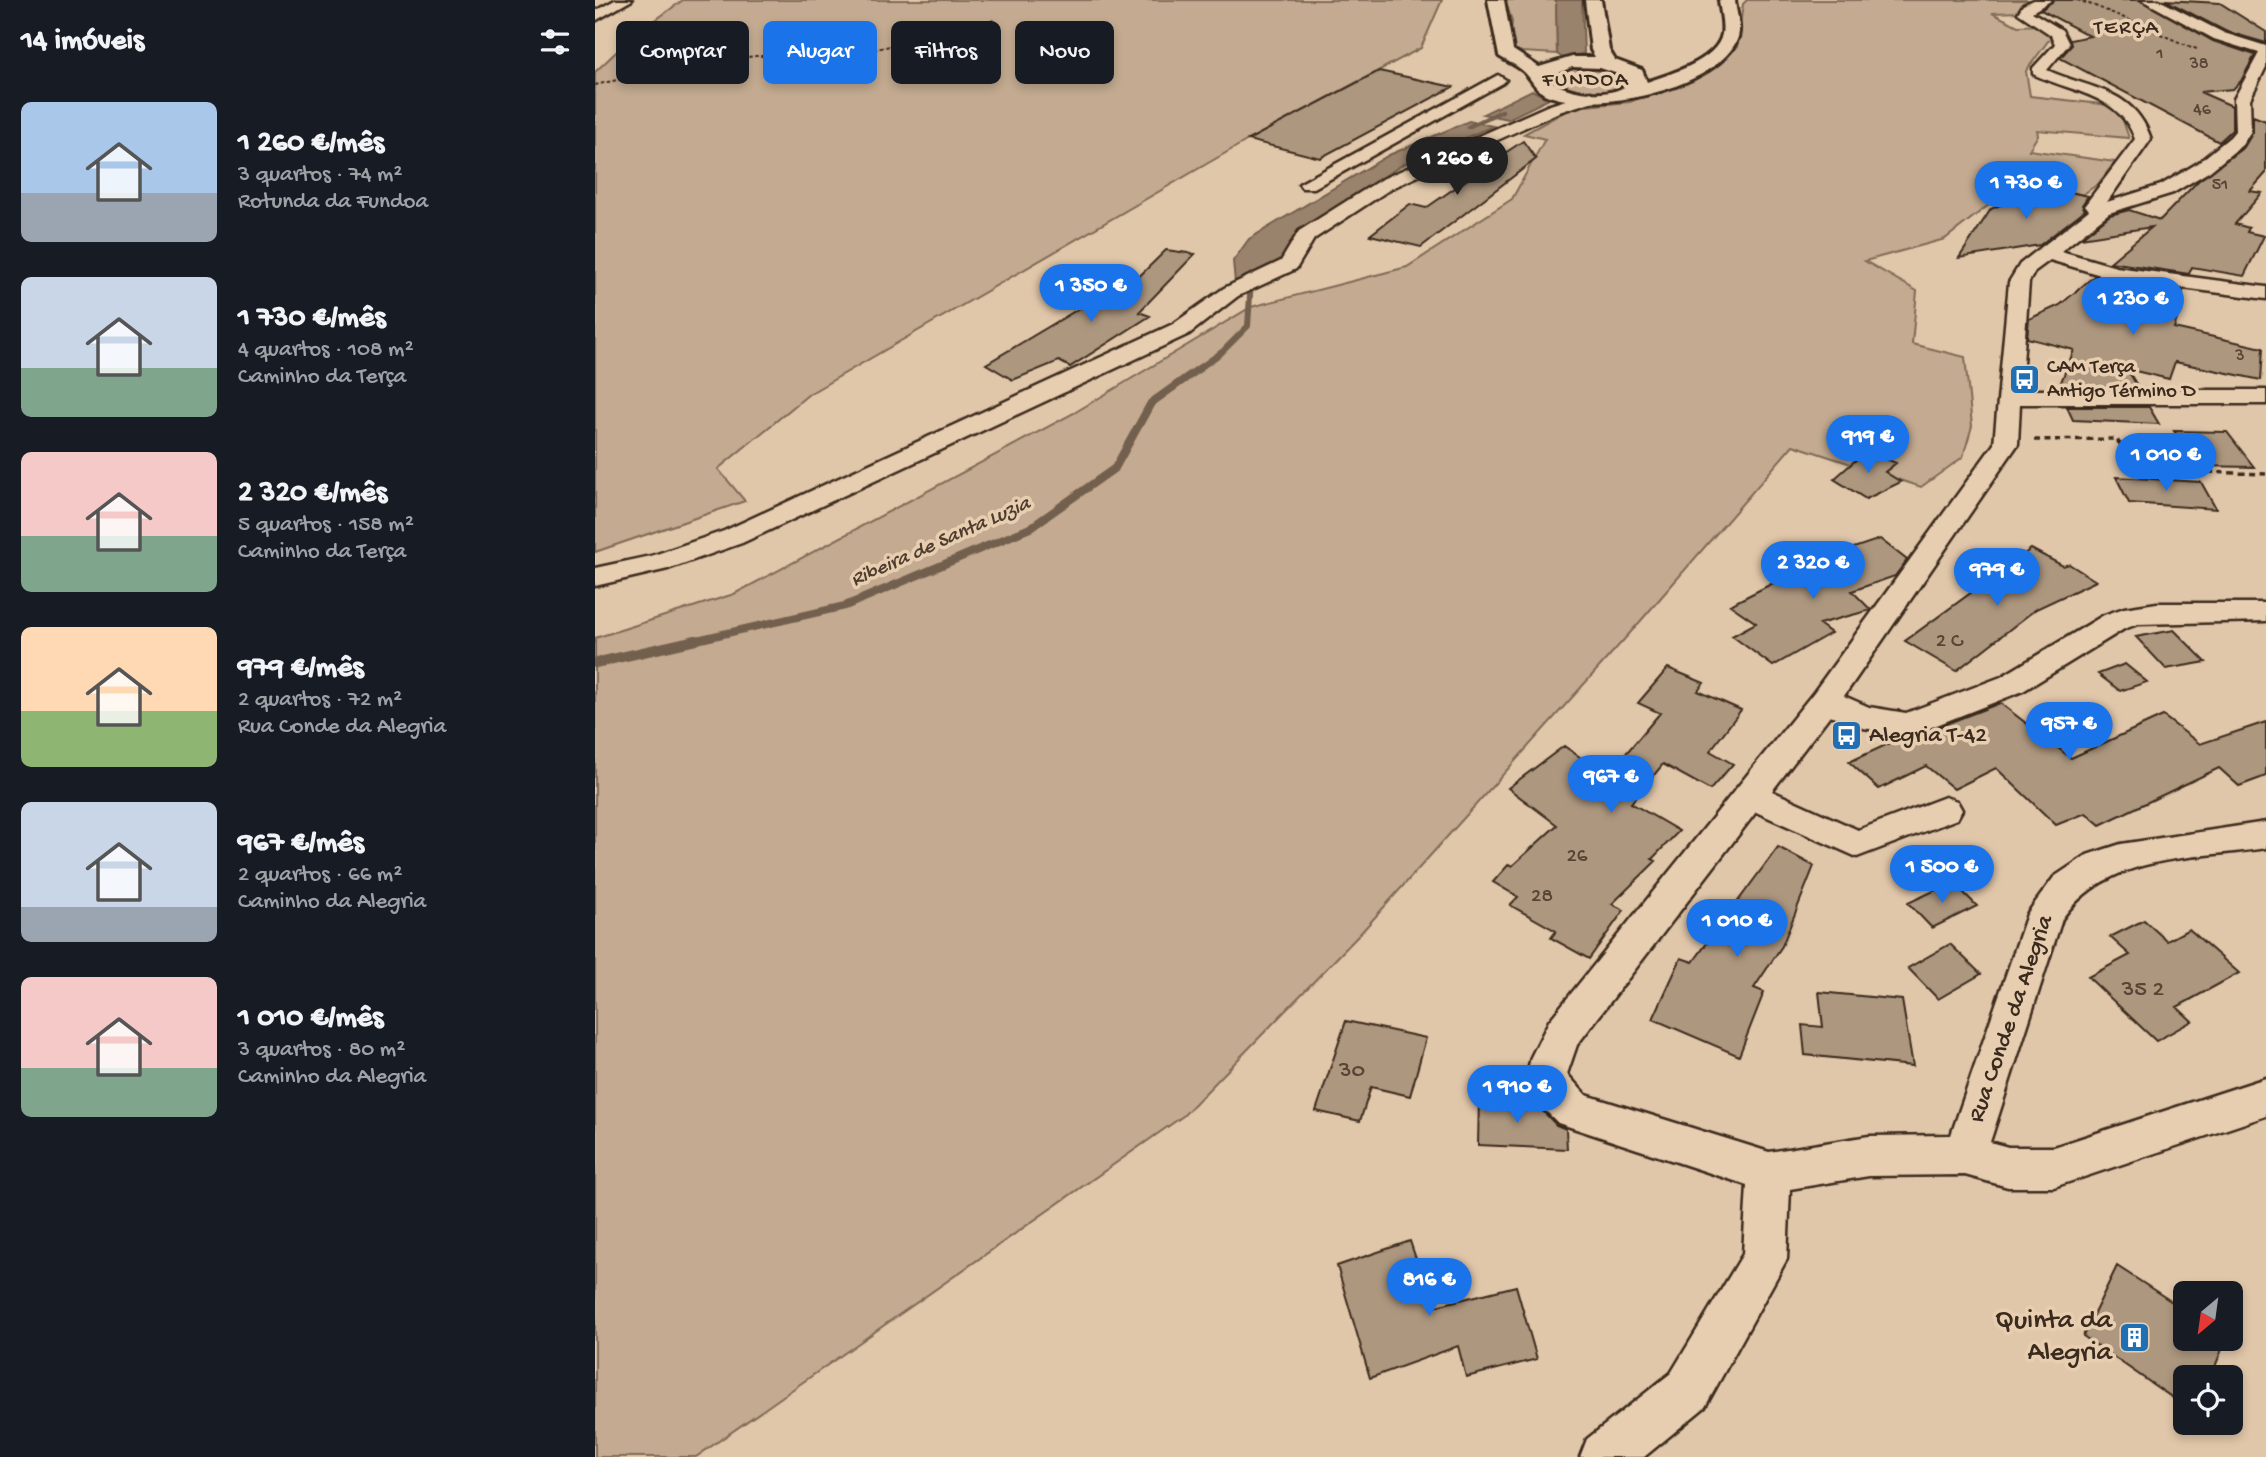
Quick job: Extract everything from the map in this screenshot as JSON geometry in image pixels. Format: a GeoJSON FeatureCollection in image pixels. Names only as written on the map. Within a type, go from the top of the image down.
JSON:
{"type":"FeatureCollection","features":[{"type":"Feature","properties":{"kind":"main road"},"geometry":{"type":"LineString","coordinates":[[1496,0],[1503,49],[1550,91],[1591,97],[1616,96],[1658,83],[1707,62],[1728,43],[1732,29],[1727,0]]}},
{"type":"Feature","properties":{"kind":"main road"},"geometry":{"type":"LineString","coordinates":[[1593,0],[1608,60],[1638,77],[1639,84],[1633,90]]}},
{"type":"Feature","properties":{"kind":"main road"},"geometry":{"type":"LineString","coordinates":[[1514,57],[1570,64],[1608,60],[1671,69],[1707,62]]}},
{"type":"Feature","properties":{"kind":"main road"},"geometry":{"type":"LineString","coordinates":[[1550,91],[1570,64]]}},
{"type":"Feature","properties":{"kind":"street"},"geometry":{"type":"LineString","coordinates":[[595,17],[625,0]]}},
{"type":"Feature","properties":{"kind":"street"},"geometry":{"type":"LineString","coordinates":[[2045,0],[2028,8],[2025,13],[2057,33],[2061,44],[2038,71],[2113,100],[2129,109],[2141,125],[2143,139],[2110,187],[2094,205],[2102,209]]}},
{"type":"Feature","properties":{"kind":"street"},"geometry":{"type":"LineString","coordinates":[[2149,0],[2218,36],[2266,52],[2242,99],[2243,131],[2236,141],[2204,167],[2167,189],[2102,209],[2027,268],[2019,282],[2006,444],[1825,700],[1563,1033],[1546,1064],[1551,1091],[1573,1110],[1769,1172],[1870,1156],[1965,1155],[2008,1167],[2054,1167],[2266,1096]]}},
{"type":"Feature","properties":{"kind":"street"},"geometry":{"type":"LineString","coordinates":[[1308,184],[1498,80]]}},
{"type":"Feature","properties":{"kind":"street"},"geometry":{"type":"LineString","coordinates":[[595,577],[659,563],[733,537],[1181,329],[1231,292],[1289,265],[1306,235],[1334,216],[1414,169],[1502,123],[1550,91]]}},
{"type":"Feature","properties":{"kind":"street"},"geometry":{"type":"LineString","coordinates":[[1441,110],[1464,114]]}},
{"type":"Feature","properties":{"kind":"street"},"geometry":{"type":"LineString","coordinates":[[2045,252],[2114,273],[2266,293]]}},
{"type":"Feature","properties":{"kind":"street"},"geometry":{"type":"LineString","coordinates":[[2008,397],[2266,397]]}},
{"type":"Feature","properties":{"kind":"street"},"geometry":{"type":"LineString","coordinates":[[1825,700],[1863,718],[1908,724],[2012,684],[2114,622],[2134,615],[2157,612],[2266,612]]}},
{"type":"Feature","properties":{"kind":"street"},"geometry":{"type":"LineString","coordinates":[[1749,794],[1857,844],[1945,810]]}},
{"type":"Feature","properties":{"kind":"street","name":"Rua Conde da Alegria"},"geometry":{"type":"LineString","coordinates":[[1965,1155],[2045,914],[2057,896],[2082,874],[2128,854],[2266,835]]}},
{"type":"Feature","properties":{"kind":"street"},"geometry":{"type":"LineString","coordinates":[[1605,1457],[1688,1390],[1765,1259],[1769,1172]]}},
{"type":"Feature","properties":{"kind":"path"},"geometry":{"type":"LineString","coordinates":[[595,85],[674,67],[756,56],[825,57],[877,50],[995,20]]}},
{"type":"Feature","properties":{"kind":"path"},"geometry":{"type":"LineString","coordinates":[[2028,440],[2116,439],[2141,470],[2266,474]]}},
{"type":"Feature","properties":{"kind":"shaded area"},"geometry":{"type":"Polygon","coordinates":[[[683,0],[1442,0],[1421,48],[1248,140],[809,394],[718,469],[745,501],[595,552],[595,72],[616,52],[616,84],[749,84],[749,21],[654,21],[683,0]]]}},
{"type":"Feature","properties":{"kind":"shaded area"},"geometry":{"type":"Polygon","coordinates":[[[1505,0],[1556,0],[1557,54],[1522,52],[1510,48],[1512,21],[1505,0]]]}},
{"type":"Feature","properties":{"kind":"shaded area"},"geometry":{"type":"Polygon","coordinates":[[[1556,0],[1582,0],[1584,53],[1564,59],[1557,54],[1556,0]]]}},
{"type":"Feature","properties":{"kind":"shaded area"},"geometry":{"type":"Polygon","coordinates":[[[1747,0],[2034,0],[2020,12],[1992,13],[2018,26],[2039,25],[2051,37],[2026,71],[2030,96],[2110,105],[2121,115],[2129,138],[2037,130],[2038,135],[2029,150],[2115,162],[2098,184],[2076,199],[2006,187],[1999,197],[1945,239],[1865,261],[1917,291],[1912,344],[1965,357],[1972,426],[1963,457],[1921,487],[1793,445],[1638,624],[1359,935],[1183,1116],[696,1457],[595,1457],[595,638],[734,594],[1074,413],[1251,307],[1407,267],[1512,199],[1545,139],[1524,134],[1573,107],[1630,102],[1725,59],[1737,47],[1743,4],[1747,0]]]}},
{"type":"Feature","properties":{"kind":"shaded area"},"geometry":{"type":"Polygon","coordinates":[[[1576,68],[1617,73],[1625,82],[1610,90],[1589,92],[1569,89],[1554,80],[1557,74],[1576,68]]]}},
{"type":"Feature","properties":{"kind":"shaded area"},"geometry":{"type":"Polygon","coordinates":[[[1532,90],[1549,99],[1508,119],[1483,114],[1532,90]]]}},
{"type":"Feature","properties":{"kind":"shaded area"},"geometry":{"type":"Polygon","coordinates":[[[1469,121],[1493,126],[1402,165],[1304,227],[1296,234],[1280,262],[1235,282],[1233,261],[1249,239],[1389,155],[1469,121]]]}},
{"type":"Feature","properties":{"kind":"building"},"geometry":{"type":"Polygon","coordinates":[[[2054,0],[2140,0],[2213,41],[2255,55],[2241,81],[2233,89],[2200,92],[2232,106],[2232,130],[2219,142],[2060,58],[2071,46],[2070,40],[2090,36],[2041,10],[2054,0]]]}},
{"type":"Feature","properties":{"kind":"building"},"geometry":{"type":"Polygon","coordinates":[[[2165,0],[2220,3],[2266,32],[2266,43],[2225,31],[2165,0]]]}},
{"type":"Feature","properties":{"kind":"building"},"geometry":{"type":"Polygon","coordinates":[[[1379,71],[1453,87],[1320,158],[1248,140],[1379,71]]]}},
{"type":"Feature","properties":{"kind":"building"},"geometry":{"type":"Polygon","coordinates":[[[2253,116],[2266,121],[2266,173],[2250,191],[2262,193],[2235,224],[2249,228],[2247,232],[2264,236],[2244,276],[2192,267],[2189,274],[2110,262],[2152,227],[2081,238],[2110,215],[2129,210],[2160,220],[2198,181],[2244,147],[2253,132],[2253,116]]]}},
{"type":"Feature","properties":{"kind":"building"},"geometry":{"type":"Polygon","coordinates":[[[1523,141],[1536,159],[1421,247],[1370,235],[1410,204],[1426,208],[1472,176],[1446,166],[1481,151],[1499,157],[1523,141]]]}},
{"type":"Feature","properties":{"kind":"building"},"geometry":{"type":"Polygon","coordinates":[[[2043,186],[2088,196],[2082,205],[2085,210],[2040,245],[1959,258],[1991,209],[2043,186]]]}},
{"type":"Feature","properties":{"kind":"building"},"geometry":{"type":"Polygon","coordinates":[[[1166,250],[1195,254],[1139,312],[1150,316],[1070,367],[1059,361],[1013,380],[986,364],[1095,299],[1111,304],[1166,250]]]}},
{"type":"Feature","properties":{"kind":"building"},"geometry":{"type":"Polygon","coordinates":[[[2094,276],[2114,282],[2183,291],[2173,319],[2177,319],[2174,328],[2263,348],[2261,380],[2175,362],[2169,379],[2127,369],[2138,387],[2059,387],[2074,350],[2027,338],[2029,319],[2060,305],[2094,276]]]}},
{"type":"Feature","properties":{"kind":"building"},"geometry":{"type":"Polygon","coordinates":[[[2067,407],[2149,407],[2159,424],[2073,420],[2067,407]]]}},
{"type":"Feature","properties":{"kind":"building"},"geometry":{"type":"Polygon","coordinates":[[[2174,431],[2227,432],[2254,467],[2198,466],[2174,431]]]}},
{"type":"Feature","properties":{"kind":"building"},"geometry":{"type":"Polygon","coordinates":[[[1866,451],[1896,463],[1885,472],[1901,482],[1866,499],[1834,479],[1866,451]]]}},
{"type":"Feature","properties":{"kind":"building"},"geometry":{"type":"Polygon","coordinates":[[[2116,477],[2201,482],[2216,509],[2129,503],[2116,477]]]}},
{"type":"Feature","properties":{"kind":"building"},"geometry":{"type":"Polygon","coordinates":[[[1880,539],[1907,560],[1895,576],[1852,591],[1871,610],[1819,624],[1831,633],[1773,666],[1732,636],[1756,623],[1730,605],[1787,576],[1832,563],[1824,558],[1880,539]]]}},
{"type":"Feature","properties":{"kind":"building"},"geometry":{"type":"Polygon","coordinates":[[[2031,549],[2063,566],[2069,564],[2096,581],[2036,609],[1956,671],[1905,641],[2031,549]]]}},
{"type":"Feature","properties":{"kind":"building"},"geometry":{"type":"Polygon","coordinates":[[[2174,630],[2206,662],[2166,669],[2136,637],[2174,630]]]}},
{"type":"Feature","properties":{"kind":"building"},"geometry":{"type":"Polygon","coordinates":[[[2125,664],[2147,682],[2120,691],[2098,674],[2125,664]]]}},
{"type":"Feature","properties":{"kind":"building"},"geometry":{"type":"Polygon","coordinates":[[[1668,668],[1704,683],[1698,691],[1741,710],[1710,751],[1733,764],[1710,790],[1663,764],[1631,803],[1679,831],[1652,859],[1656,861],[1612,904],[1624,910],[1589,959],[1551,938],[1556,931],[1510,905],[1518,897],[1493,882],[1509,864],[1512,866],[1557,825],[1508,788],[1564,746],[1607,776],[1660,713],[1638,703],[1668,668]]]}},
{"type":"Feature","properties":{"kind":"building"},"geometry":{"type":"Polygon","coordinates":[[[2000,703],[2071,758],[2163,716],[2200,744],[2266,722],[2266,776],[2239,786],[2219,768],[2100,825],[2086,813],[2056,825],[1996,768],[1954,789],[1926,766],[1879,789],[1849,762],[1903,737],[1920,734],[2000,703]]]}},
{"type":"Feature","properties":{"kind":"building"},"geometry":{"type":"Polygon","coordinates":[[[1778,847],[1814,866],[1782,946],[1754,988],[1764,992],[1739,1056],[1653,1019],[1681,958],[1693,962],[1778,847]]]}},
{"type":"Feature","properties":{"kind":"building"},"geometry":{"type":"Polygon","coordinates":[[[1953,882],[1977,906],[1932,928],[1908,903],[1953,882]]]}},
{"type":"Feature","properties":{"kind":"building"},"geometry":{"type":"Polygon","coordinates":[[[2144,920],[2167,941],[2189,929],[2239,973],[2177,1007],[2192,1021],[2156,1041],[2088,977],[2130,955],[2110,937],[2144,920]]]}},
{"type":"Feature","properties":{"kind":"building"},"geometry":{"type":"Polygon","coordinates":[[[1950,944],[1981,974],[1938,999],[1908,968],[1950,944]]]}},
{"type":"Feature","properties":{"kind":"building"},"geometry":{"type":"Polygon","coordinates":[[[1819,992],[1902,1000],[1913,1066],[1805,1055],[1802,1025],[1823,1027],[1819,992]]]}},
{"type":"Feature","properties":{"kind":"building"},"geometry":{"type":"Polygon","coordinates":[[[1346,1021],[1426,1038],[1410,1096],[1371,1087],[1360,1121],[1316,1111],[1346,1021]]]}},
{"type":"Feature","properties":{"kind":"building"},"geometry":{"type":"Polygon","coordinates":[[[1479,1097],[1525,1098],[1525,1110],[1542,1110],[1556,1125],[1566,1129],[1567,1149],[1478,1145],[1479,1097]]]}},
{"type":"Feature","properties":{"kind":"building"},"geometry":{"type":"Polygon","coordinates":[[[1410,1241],[1432,1307],[1516,1286],[1537,1359],[1466,1377],[1458,1346],[1370,1378],[1337,1266],[1410,1241]]]}},
{"type":"Feature","properties":{"kind":"building","name":"Quinta da Alegria"},"geometry":{"type":"Polygon","coordinates":[[[2117,1266],[2173,1303],[2173,1351],[2221,1351],[2216,1365],[2173,1365],[2173,1398],[2083,1336],[2117,1266]]]}},
{"type":"Feature","properties":{"kind":"waterway","name":"Ribeira de Santa Luzia"},"geometry":{"type":"LineString","coordinates":[[1468,127],[1502,111]]}},
{"type":"Feature","properties":{"kind":"waterway","name":"Ribeira de Santa Luzia"},"geometry":{"type":"LineString","coordinates":[[1197,370],[1222,352],[1248,326],[1251,280]]}},
{"type":"Feature","properties":{"kind":"waterway","name":"Ribeira de Santa Luzia"},"geometry":{"type":"LineString","coordinates":[[688,642],[845,606],[1030,528],[1115,468],[1151,403],[1200,368]]}},
{"type":"Feature","properties":{"kind":"waterway","name":"Ribeira de Santa Luzia"},"geometry":{"type":"LineString","coordinates":[[595,663],[696,640]]}},
{"type":"Feature","properties":{"kind":"place","name":"CAM Terça Antigo Término D"},"geometry":{"type":"Point","coordinates":[2024,380]}},
{"type":"Feature","properties":{"kind":"place","name":"Alegria T-42"},"geometry":{"type":"Point","coordinates":[1846,736]}},
{"type":"Feature","properties":{"kind":"place","name":"Quinta da Alegria"},"geometry":{"type":"Point","coordinates":[2135,1337]}},
{"type":"Feature","properties":{"kind":"district","name":"TERÇA"},"geometry":{"type":"Point","coordinates":[2127,29]}},
{"type":"Feature","properties":{"kind":"district","name":"FUNDOA"},"geometry":{"type":"Point","coordinates":[1586,81]}}]}
